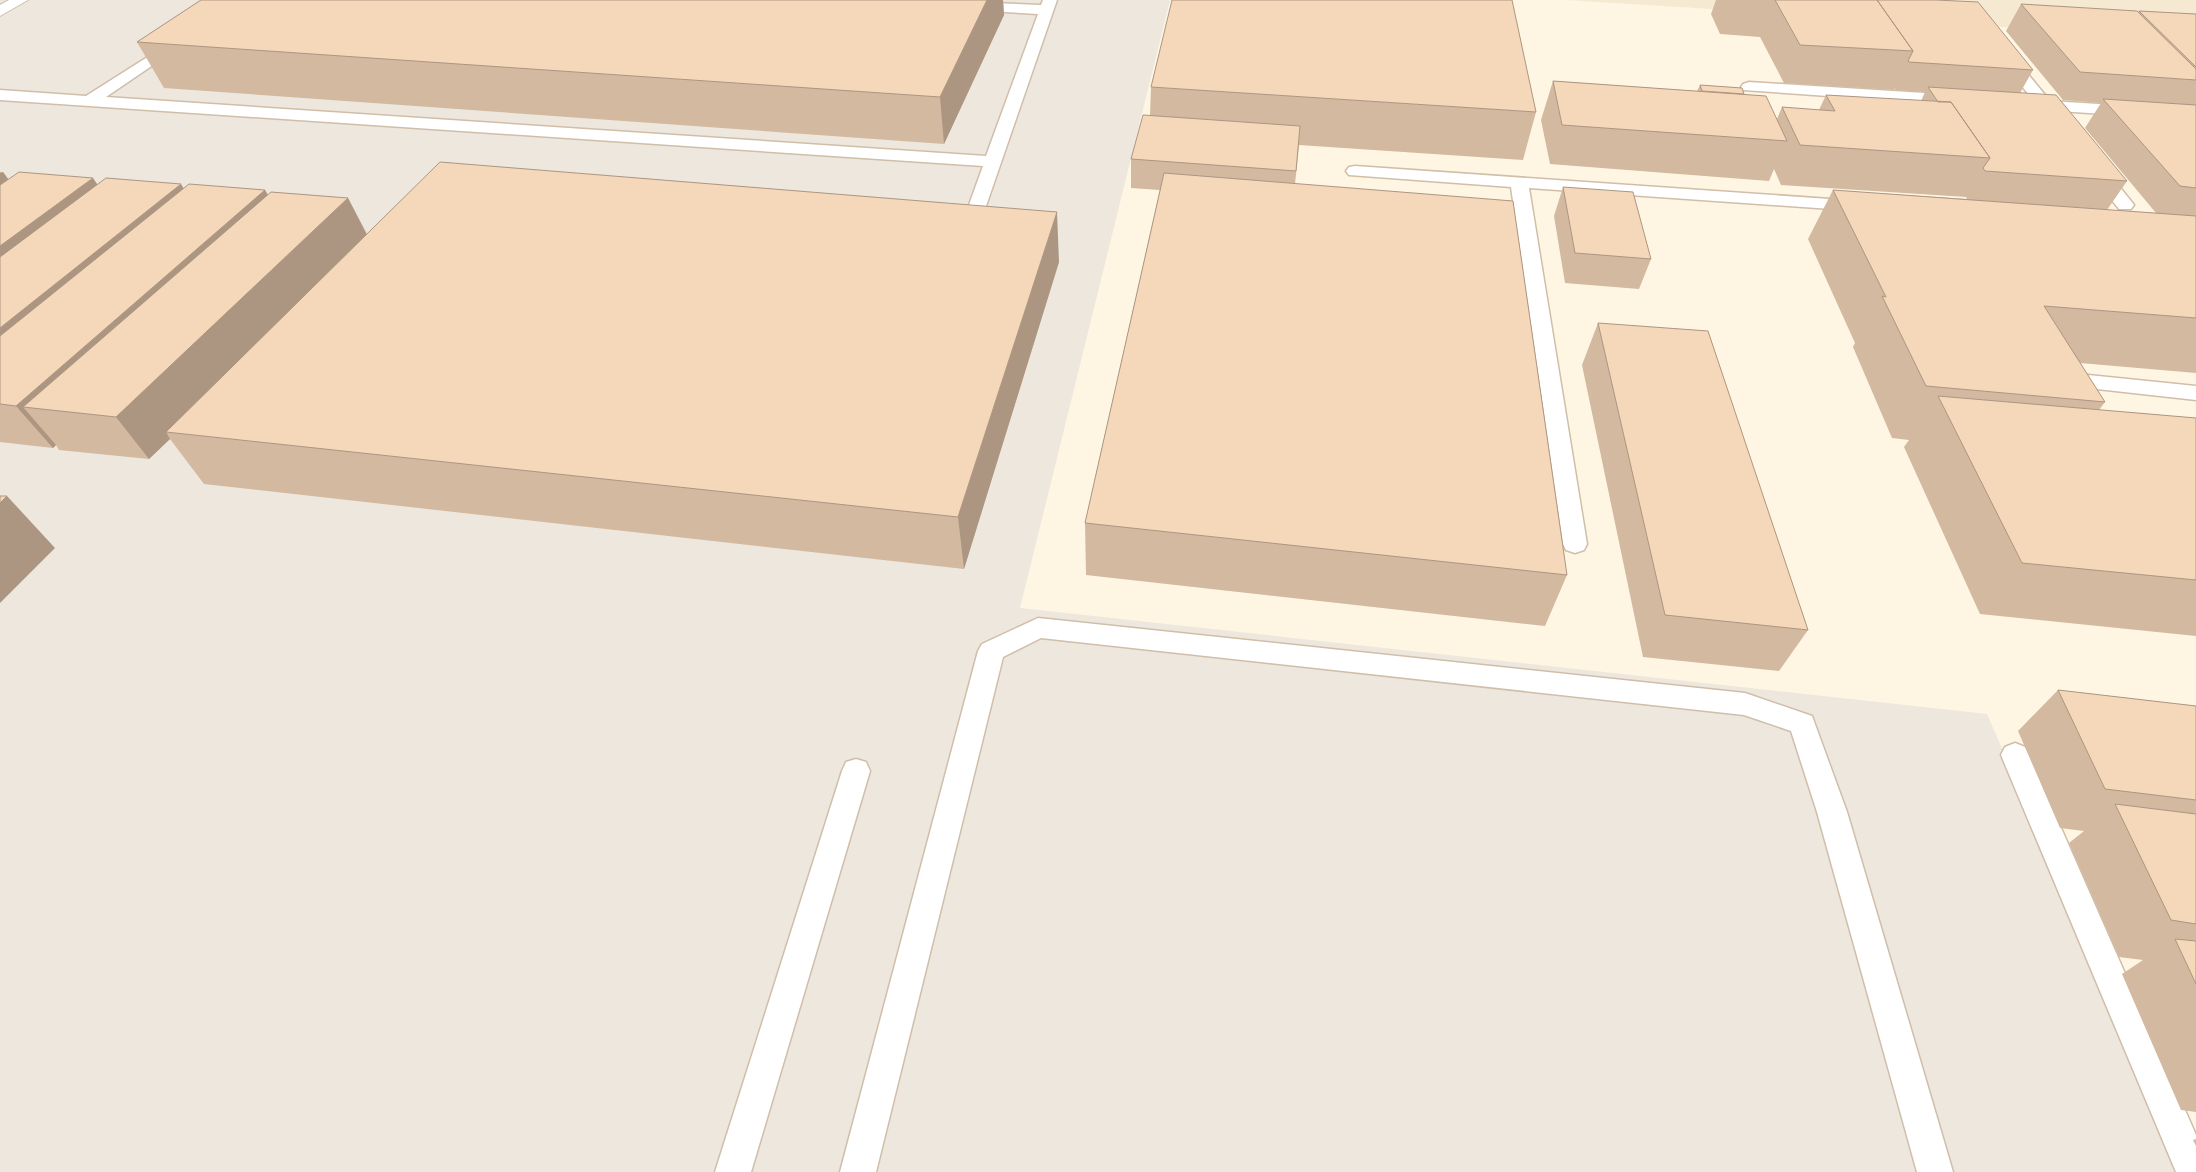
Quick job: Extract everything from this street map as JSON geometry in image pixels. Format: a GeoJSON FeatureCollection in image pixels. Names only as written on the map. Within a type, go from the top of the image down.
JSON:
{"type":"FeatureCollection","features":[{"type":"Feature","properties":{"kind":"street"},"geometry":{"type":"LineString","coordinates":[[0,11],[20,0]]}},
{"type":"Feature","properties":{"kind":"lane"},"geometry":{"type":"LineString","coordinates":[[960,5],[1048,5],[965,239]]}},
{"type":"Feature","properties":{"kind":"lane"},"geometry":{"type":"LineString","coordinates":[[91,100],[190,33]]}},
{"type":"Feature","properties":{"kind":"lane"},"geometry":{"type":"LineString","coordinates":[[1995,43],[2064,128]]}},
{"type":"Feature","properties":{"kind":"lane"},"geometry":{"type":"LineString","coordinates":[[1749,87],[1976,101]]}},
{"type":"Feature","properties":{"kind":"lane"},"geometry":{"type":"LineString","coordinates":[[0,95],[958,162],[993,162]]}},
{"type":"Feature","properties":{"kind":"lane"},"geometry":{"type":"LineString","coordinates":[[2016,104],[2196,115]]}},
{"type":"Feature","properties":{"kind":"lane"},"geometry":{"type":"LineString","coordinates":[[2088,159],[2125,205]]}},
{"type":"Feature","properties":{"kind":"lane"},"geometry":{"type":"LineString","coordinates":[[1355,170],[1877,207]]}},
{"type":"Feature","properties":{"kind":"lane"},"geometry":{"type":"LineString","coordinates":[[1519,182],[1575,544]]}},
{"type":"Feature","properties":{"kind":"lane"},"geometry":{"type":"LineString","coordinates":[[2048,378],[2196,393]]}},
{"type":"Feature","properties":{"kind":"lane"},"geometry":{"type":"LineString","coordinates":[[858,1172],[991,650],[1038,628],[1745,704],[1802,724],[1832,812],[1934,1172]]}},
{"type":"Feature","properties":{"kind":"lane"},"geometry":{"type":"LineString","coordinates":[[2015,755],[2194,1172]]}},
{"type":"Feature","properties":{"kind":"lane"},"geometry":{"type":"LineString","coordinates":[[733,1172],[856,771]]}},
{"type":"Feature","properties":{"kind":"shaded area"},"geometry":{"type":"Polygon","coordinates":[[[0,0],[1170,0],[1020,608],[1987,714],[2186,1172],[0,1172],[0,0]]]}},
{"type":"Feature","properties":{"kind":"shaded area"},"geometry":{"type":"Polygon","coordinates":[[[1566,0],[2196,0],[2196,39],[1566,0]]]}},
{"type":"Feature","properties":{"kind":"building"},"geometry":{"type":"Polygon","coordinates":[[[201,0],[987,0],[940,97],[137,42],[201,0]]]}},
{"type":"Feature","properties":{"kind":"building"},"geometry":{"type":"Polygon","coordinates":[[[1172,0],[1512,0],[1536,112],[1151,87],[1172,0]]]}},
{"type":"Feature","properties":{"kind":"building"},"geometry":{"type":"Polygon","coordinates":[[[1775,0],[1877,0],[1913,51],[1800,45],[1775,0]]]}},
{"type":"Feature","properties":{"kind":"building"},"geometry":{"type":"Polygon","coordinates":[[[1877,0],[1978,2],[2033,70],[1909,62],[1913,51],[1877,0]]]}},
{"type":"Feature","properties":{"kind":"building"},"geometry":{"type":"Polygon","coordinates":[[[2021,4],[2137,11],[2196,69],[2196,80],[2080,72],[2021,4]]]}},
{"type":"Feature","properties":{"kind":"building"},"geometry":{"type":"Polygon","coordinates":[[[2139,11],[2196,14],[2196,67],[2139,11]]]}},
{"type":"Feature","properties":{"kind":"building"},"geometry":{"type":"Polygon","coordinates":[[[1553,81],[1766,96],[1787,141],[1562,125],[1553,81]]]}},
{"type":"Feature","properties":{"kind":"building"},"geometry":{"type":"Polygon","coordinates":[[[1700,85],[1742,88],[1744,94],[1702,91],[1700,85]]]}},
{"type":"Feature","properties":{"kind":"building"},"geometry":{"type":"Polygon","coordinates":[[[1928,87],[2056,95],[2127,181],[1985,171],[1983,168],[1990,158],[1951,102],[1938,102],[1928,87]]]}},
{"type":"Feature","properties":{"kind":"building"},"geometry":{"type":"Polygon","coordinates":[[[1826,95],[1951,102],[1990,158],[1800,145],[1782,107],[1835,111],[1826,95]]]}},
{"type":"Feature","properties":{"kind":"building"},"geometry":{"type":"Polygon","coordinates":[[[2103,99],[2196,105],[2196,188],[2180,186],[2103,99]]]}},
{"type":"Feature","properties":{"kind":"building"},"geometry":{"type":"Polygon","coordinates":[[[1143,115],[1300,126],[1296,171],[1131,159],[1143,115]]]}},
{"type":"Feature","properties":{"kind":"building"},"geometry":{"type":"Polygon","coordinates":[[[440,162],[1057,212],[958,517],[166,432],[440,162]]]}},
{"type":"Feature","properties":{"kind":"building"},"geometry":{"type":"Polygon","coordinates":[[[19,172],[93,178],[0,246],[0,185],[19,172]]]}},
{"type":"Feature","properties":{"kind":"building"},"geometry":{"type":"Polygon","coordinates":[[[1164,173],[1513,201],[1567,575],[1085,523],[1164,173]]]}},
{"type":"Feature","properties":{"kind":"building"},"geometry":{"type":"Polygon","coordinates":[[[106,178],[181,184],[0,328],[0,257],[106,178]]]}},
{"type":"Feature","properties":{"kind":"building"},"geometry":{"type":"Polygon","coordinates":[[[189,184],[265,190],[16,406],[0,404],[0,336],[189,184]]]}},
{"type":"Feature","properties":{"kind":"building"},"geometry":{"type":"Polygon","coordinates":[[[1563,187],[1633,192],[1651,259],[1575,253],[1563,187]]]}},
{"type":"Feature","properties":{"kind":"building"},"geometry":{"type":"Polygon","coordinates":[[[1833,190],[2196,216],[2196,318],[2044,306],[2105,402],[1926,386],[1882,296],[1886,297],[1833,190]]]}},
{"type":"Feature","properties":{"kind":"building"},"geometry":{"type":"Polygon","coordinates":[[[271,192],[348,198],[116,417],[23,407],[271,192]]]}},
{"type":"Feature","properties":{"kind":"building"},"geometry":{"type":"Polygon","coordinates":[[[1598,323],[1708,331],[1808,630],[1665,615],[1598,323]]]}},
{"type":"Feature","properties":{"kind":"building"},"geometry":{"type":"Polygon","coordinates":[[[1938,396],[2196,418],[2196,580],[2022,563],[1938,396]]]}},
{"type":"Feature","properties":{"kind":"building"},"geometry":{"type":"Polygon","coordinates":[[[0,496],[7,496],[0,503],[0,496]]]}},
{"type":"Feature","properties":{"kind":"building"},"geometry":{"type":"Polygon","coordinates":[[[2058,690],[2196,706],[2196,800],[2105,789],[2058,690]]]}},
{"type":"Feature","properties":{"kind":"building"},"geometry":{"type":"Polygon","coordinates":[[[2115,804],[2196,814],[2196,924],[2171,920],[2115,804]]]}},
{"type":"Feature","properties":{"kind":"building"},"geometry":{"type":"Polygon","coordinates":[[[2175,939],[2196,941],[2196,984],[2175,939]]]}}]}
